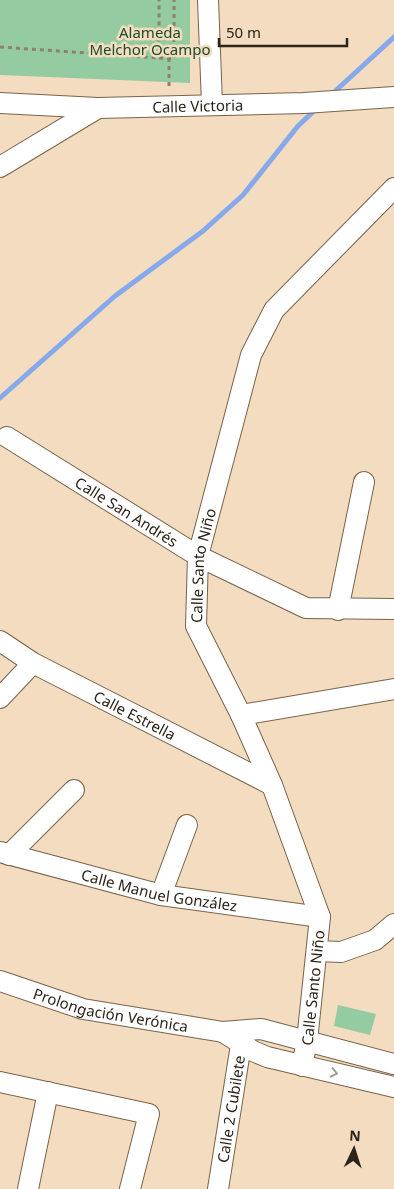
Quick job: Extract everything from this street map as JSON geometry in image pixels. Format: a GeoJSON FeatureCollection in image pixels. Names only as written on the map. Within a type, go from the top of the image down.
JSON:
{"type":"FeatureCollection","features":[{"type":"Feature","properties":{"kind":"street"},"geometry":{"type":"LineString","coordinates":[[208,0],[212,104]]}},
{"type":"Feature","properties":{"kind":"street","name":"Calle Victoria"},"geometry":{"type":"LineString","coordinates":[[0,103],[98,108],[169,107],[212,104],[304,103],[394,97]]}},
{"type":"Feature","properties":{"kind":"street"},"geometry":{"type":"LineString","coordinates":[[0,167],[98,108]]}},
{"type":"Feature","properties":{"kind":"street","name":"Calle Santo Niño"},"geometry":{"type":"LineString","coordinates":[[302,1066],[307,1041],[320,917],[272,784],[241,714],[196,626],[198,556],[251,355],[274,310],[394,188]]}},
{"type":"Feature","properties":{"kind":"street","name":"Calle San Andrés"},"geometry":{"type":"LineString","coordinates":[[7,437],[198,556],[306,608],[338,610],[394,609]]}},
{"type":"Feature","properties":{"kind":"street"},"geometry":{"type":"LineString","coordinates":[[338,610],[364,482]]}},
{"type":"Feature","properties":{"kind":"street","name":"Calle Estrella"},"geometry":{"type":"LineString","coordinates":[[0,641],[33,662],[272,784]]}},
{"type":"Feature","properties":{"kind":"street"},"geometry":{"type":"LineString","coordinates":[[0,698],[33,662]]}},
{"type":"Feature","properties":{"kind":"street"},"geometry":{"type":"LineString","coordinates":[[241,714],[394,689]]}},
{"type":"Feature","properties":{"kind":"street"},"geometry":{"type":"LineString","coordinates":[[5,853],[74,790]]}},
{"type":"Feature","properties":{"kind":"street"},"geometry":{"type":"LineString","coordinates":[[161,895],[187,825]]}},
{"type":"Feature","properties":{"kind":"street","name":"Calle Manuel González"},"geometry":{"type":"LineString","coordinates":[[5,853],[161,895],[320,917]]}},
{"type":"Feature","properties":{"kind":"street"},"geometry":{"type":"LineString","coordinates":[[317,951],[341,952],[375,940],[394,924]]}},
{"type":"Feature","properties":{"kind":"street","name":"Prolongación Verónica"},"geometry":{"type":"LineString","coordinates":[[0,981],[84,1008],[242,1036],[261,1029],[394,1064]]}},
{"type":"Feature","properties":{"kind":"street"},"geometry":{"type":"LineString","coordinates":[[242,1036],[267,1056],[394,1087]]}},
{"type":"Feature","properties":{"kind":"street","name":"Calle 2 Cubilete"},"geometry":{"type":"LineString","coordinates":[[218,1189],[242,1036]]}},
{"type":"Feature","properties":{"kind":"street"},"geometry":{"type":"LineString","coordinates":[[0,1082],[149,1114],[130,1189]]}},
{"type":"Feature","properties":{"kind":"street"},"geometry":{"type":"LineString","coordinates":[[28,1189],[48,1092]]}},
{"type":"Feature","properties":{"kind":"path"},"geometry":{"type":"LineString","coordinates":[[159,0],[159,58]]}},
{"type":"Feature","properties":{"kind":"path"},"geometry":{"type":"LineString","coordinates":[[0,47],[174,59],[174,0]]}},
{"type":"Feature","properties":{"kind":"path"},"geometry":{"type":"LineString","coordinates":[[169,58],[169,107]]}},
{"type":"Feature","properties":{"kind":"green space","name":"Alameda Melchor Ocampo"},"geometry":{"type":"Polygon","coordinates":[[[0,0],[190,0],[190,83],[0,75],[0,0]]]}},
{"type":"Feature","properties":{"kind":"green space"},"geometry":{"type":"Polygon","coordinates":[[[338,1005],[376,1014],[370,1035],[334,1026],[338,1005]]]}},
{"type":"Feature","properties":{"kind":"waterway"},"geometry":{"type":"LineString","coordinates":[[331,95],[394,37]]}},
{"type":"Feature","properties":{"kind":"waterway"},"geometry":{"type":"LineString","coordinates":[[0,398],[115,296],[203,231],[243,195],[298,126],[316,109]]}}]}
